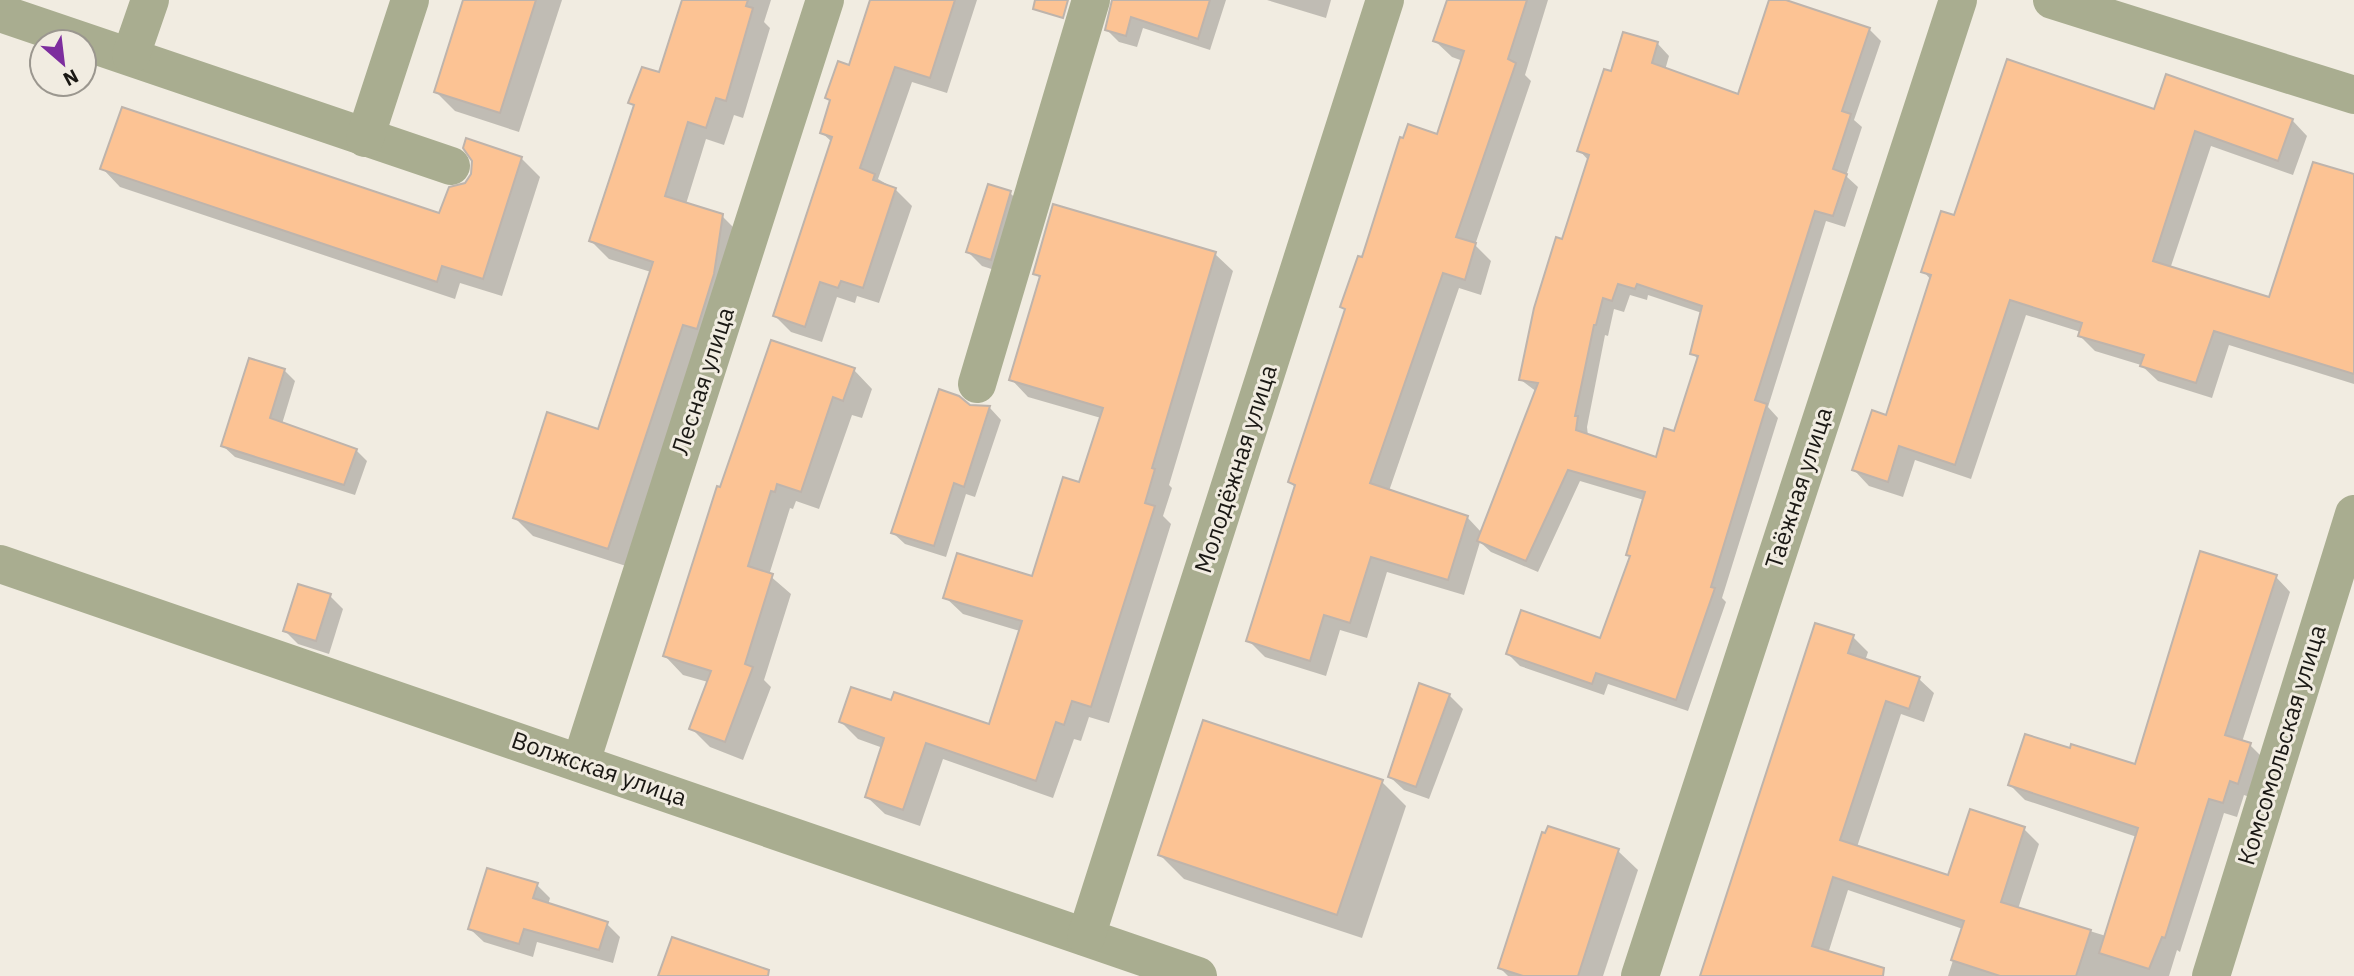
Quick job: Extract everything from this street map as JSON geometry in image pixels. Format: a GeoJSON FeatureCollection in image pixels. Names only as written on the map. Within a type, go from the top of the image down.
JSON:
{"type":"FeatureCollection","features":[{"type":"Feature","properties":{"kind":"street"},"geometry":{"type":"LineString","coordinates":[[131,55],[150,0]]}},
{"type":"Feature","properties":{"kind":"street"},"geometry":{"type":"LineString","coordinates":[[365,138],[410,0]]}},
{"type":"Feature","properties":{"kind":"street","name":"Лесная улица"},"geometry":{"type":"LineString","coordinates":[[581,762],[825,0]]}},
{"type":"Feature","properties":{"kind":"street"},"geometry":{"type":"LineString","coordinates":[[977,384],[1014,267],[1091,0]]}},
{"type":"Feature","properties":{"kind":"street","name":"Молодёжная улица"},"geometry":{"type":"LineString","coordinates":[[1086,937],[1385,0]]}},
{"type":"Feature","properties":{"kind":"street","name":"Таёжная улица"},"geometry":{"type":"LineString","coordinates":[[1640,976],[1958,0]]}},
{"type":"Feature","properties":{"kind":"street"},"geometry":{"type":"LineString","coordinates":[[2052,0],[2354,95]]}},
{"type":"Feature","properties":{"kind":"street"},"geometry":{"type":"LineString","coordinates":[[0,13],[131,55],[451,166]]}},
{"type":"Feature","properties":{"kind":"street","name":"Комсомольская улица"},"geometry":{"type":"LineString","coordinates":[[2211,976],[2354,514]]}},
{"type":"Feature","properties":{"kind":"street","name":"Волжская улица"},"geometry":{"type":"LineString","coordinates":[[0,564],[1198,976]]}},
{"type":"Feature","properties":{"kind":"building"},"geometry":{"type":"Polygon","coordinates":[[[463,0],[536,0],[500,113],[434,92],[463,0]]]}},
{"type":"Feature","properties":{"kind":"building"},"geometry":{"type":"Polygon","coordinates":[[[682,0],[748,0],[746,6],[753,8],[726,101],[716,98],[706,128],[688,122],[665,196],[723,214],[714,274],[697,329],[683,325],[608,549],[513,518],[547,412],[598,429],[653,262],[589,241],[634,105],[628,103],[642,67],[659,72],[682,0]]]}},
{"type":"Feature","properties":{"kind":"building"},"geometry":{"type":"Polygon","coordinates":[[[870,0],[955,0],[930,78],[895,67],[860,168],[875,174],[873,180],[896,188],[863,288],[841,281],[838,288],[820,282],[805,327],[773,316],[832,137],[820,133],[830,100],[825,98],[838,61],[849,65],[870,0]]]}},
{"type":"Feature","properties":{"kind":"building"},"geometry":{"type":"Polygon","coordinates":[[[1035,0],[1068,0],[1063,18],[1033,9],[1035,0]]]}},
{"type":"Feature","properties":{"kind":"building"},"geometry":{"type":"Polygon","coordinates":[[[1112,0],[1210,0],[1198,39],[1131,17],[1126,36],[1105,30],[1112,0]]]}},
{"type":"Feature","properties":{"kind":"building"},"geometry":{"type":"Polygon","coordinates":[[[1447,0],[1527,0],[1508,59],[1516,63],[1456,237],[1476,243],[1465,280],[1443,273],[1370,483],[1468,516],[1448,580],[1371,557],[1350,623],[1324,615],[1310,661],[1246,641],[1295,485],[1288,482],[1345,309],[1340,307],[1358,256],[1362,257],[1400,137],[1403,138],[1408,124],[1437,134],[1464,51],[1433,41],[1447,0]]]}},
{"type":"Feature","properties":{"kind":"building"},"geometry":{"type":"Polygon","coordinates":[[[1769,0],[1786,0],[1870,28],[1842,111],[1851,114],[1833,169],[1847,174],[1833,216],[1815,211],[1755,400],[1767,404],[1711,587],[1715,588],[1676,700],[1596,673],[1592,684],[1506,654],[1521,610],[1600,638],[1630,556],[1626,555],[1645,492],[1568,470],[1526,561],[1477,541],[1538,383],[1519,380],[1534,308],[1556,237],[1562,239],[1589,155],[1577,151],[1604,69],[1611,71],[1623,32],[1658,42],[1652,63],[1738,94],[1769,0]],[[1618,284],[1612,301],[1603,298],[1594,325],[1575,416],[1578,416],[1576,430],[1656,457],[1664,428],[1674,431],[1698,356],[1690,354],[1702,306],[1637,284],[1635,289],[1618,284]]]}},
{"type":"Feature","properties":{"kind":"building"},"geometry":{"type":"Polygon","coordinates":[[[2007,59],[2154,109],[2166,74],[2293,119],[2278,161],[2195,131],[2153,261],[2269,297],[2313,162],[2354,174],[2354,374],[2214,331],[2196,383],[2140,366],[2144,355],[2078,336],[2082,323],[2010,300],[1955,465],[1899,446],[1888,482],[1852,470],[1872,410],[1886,415],[1931,275],[1921,272],[1941,211],[1954,215],[2007,59]]]}},
{"type":"Feature","properties":{"kind":"building"},"geometry":{"type":"Polygon","coordinates":[[[122,107],[439,213],[449,187],[465,183],[471,174],[472,161],[463,148],[466,138],[522,157],[483,279],[442,266],[437,282],[100,169],[122,107]]]}},
{"type":"Feature","properties":{"kind":"building"},"geometry":{"type":"Polygon","coordinates":[[[988,184],[1011,191],[991,260],[966,252],[988,184]]]}},
{"type":"Feature","properties":{"kind":"building"},"geometry":{"type":"Polygon","coordinates":[[[1053,204],[1216,252],[1152,468],[1155,469],[1145,503],[1155,506],[1091,707],[1072,701],[1064,725],[1056,722],[1036,781],[926,743],[903,810],[865,797],[884,738],[839,722],[851,687],[891,700],[894,692],[989,724],[1022,621],[943,598],[957,553],[1032,576],[1063,477],[1079,482],[1103,408],[1009,380],[1040,276],[1033,274],[1053,204]]]}},
{"type":"Feature","properties":{"kind":"building"},"geometry":{"type":"Polygon","coordinates":[[[771,340],[855,368],[843,401],[833,397],[801,492],[777,484],[775,492],[771,491],[748,566],[773,574],[745,664],[753,667],[725,742],[689,729],[711,671],[663,656],[717,486],[720,487],[771,340]]]}},
{"type":"Feature","properties":{"kind":"building"},"geometry":{"type":"Polygon","coordinates":[[[249,358],[285,369],[270,418],[357,449],[344,485],[221,446],[249,358]]]}},
{"type":"Feature","properties":{"kind":"building"},"geometry":{"type":"Polygon","coordinates":[[[939,389],[959,396],[970,405],[990,406],[964,487],[954,483],[934,546],[891,533],[939,389]]]}},
{"type":"Feature","properties":{"kind":"building"},"geometry":{"type":"Polygon","coordinates":[[[2200,551],[2277,575],[2225,735],[2251,743],[2238,784],[2230,781],[2223,803],[2209,799],[2165,938],[2162,937],[2149,969],[2099,953],[2138,828],[2008,785],[2025,734],[2070,748],[2071,744],[2135,764],[2200,551]]]}},
{"type":"Feature","properties":{"kind":"building"},"geometry":{"type":"Polygon","coordinates":[[[298,584],[331,594],[316,641],[283,631],[298,584]]]}},
{"type":"Feature","properties":{"kind":"building"},"geometry":{"type":"Polygon","coordinates":[[[1815,623],[1854,635],[1848,653],[1920,677],[1909,709],[1886,701],[1840,840],[1948,875],[1970,809],[2025,827],[2001,902],[2091,930],[2076,976],[2000,976],[1951,960],[1964,921],[1833,877],[1812,946],[1884,968],[1883,976],[1700,976],[1815,623]]]}},
{"type":"Feature","properties":{"kind":"building"},"geometry":{"type":"Polygon","coordinates":[[[1419,683],[1450,694],[1416,787],[1388,777],[1419,683]]]}},
{"type":"Feature","properties":{"kind":"building"},"geometry":{"type":"Polygon","coordinates":[[[1203,720],[1383,780],[1337,915],[1158,855],[1203,720]]]}},
{"type":"Feature","properties":{"kind":"building"},"geometry":{"type":"Polygon","coordinates":[[[1548,826],[1619,849],[1578,976],[1523,976],[1498,968],[1542,832],[1545,833],[1548,826]]]}},
{"type":"Feature","properties":{"kind":"building"},"geometry":{"type":"Polygon","coordinates":[[[487,868],[538,883],[533,898],[608,922],[599,950],[524,929],[519,944],[468,929],[487,868]]]}},
{"type":"Feature","properties":{"kind":"building"},"geometry":{"type":"Polygon","coordinates":[[[672,937],[769,970],[768,976],[658,976],[672,937]]]}}]}
